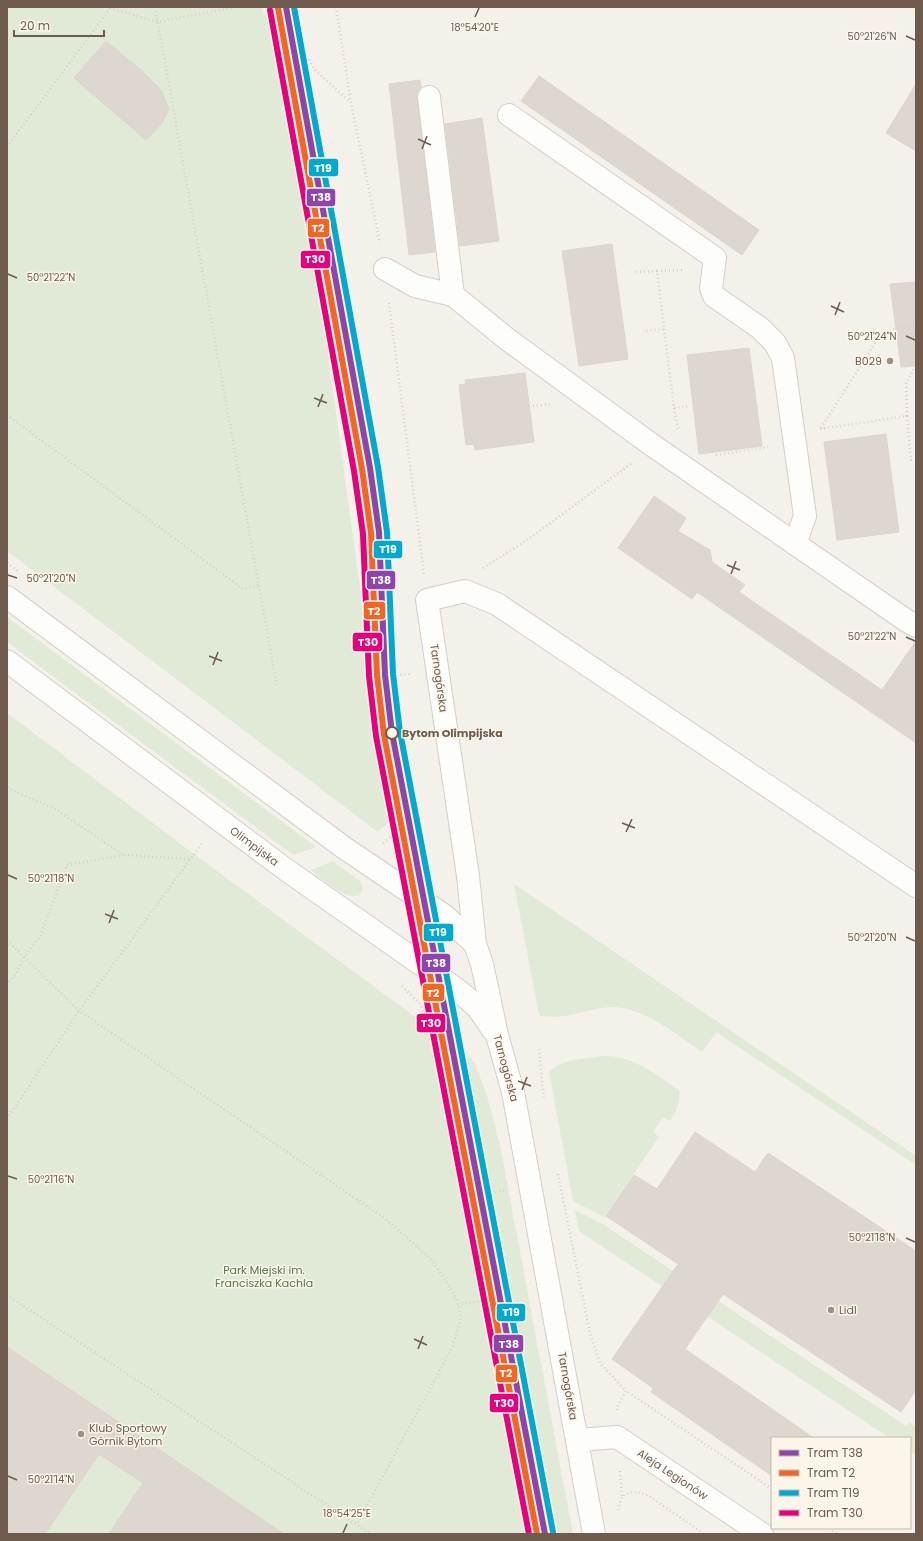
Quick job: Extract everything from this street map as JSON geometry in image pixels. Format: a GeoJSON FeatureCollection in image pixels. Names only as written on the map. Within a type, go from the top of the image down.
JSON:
{"type":"FeatureCollection","features":[{"type":"Feature","properties":{"kind":"street"},"geometry":{"type":"LineString","coordinates":[[429,97],[453,295]]}},
{"type":"Feature","properties":{"kind":"street"},"geometry":{"type":"LineString","coordinates":[[509,115],[715,258],[711,288],[714,296],[760,328],[775,343],[783,358],[805,516],[795,544]]}},
{"type":"Feature","properties":{"kind":"street"},"geometry":{"type":"LineString","coordinates":[[385,269],[415,286],[453,295],[507,339],[652,445],[916,626]]}},
{"type":"Feature","properties":{"kind":"street"},"geometry":{"type":"LineString","coordinates":[[427,600],[465,591],[497,604],[916,886]]}},
{"type":"Feature","properties":{"kind":"street"},"geometry":{"type":"LineString","coordinates":[[7,597],[343,847],[445,916],[475,944]]}},
{"type":"Feature","properties":{"kind":"street","name":"Tarnogórska"},"geometry":{"type":"LineString","coordinates":[[427,600],[468,876],[475,944],[482,964],[497,1035],[513,1092],[578,1440],[594,1534]]}},
{"type":"Feature","properties":{"kind":"street","name":"Olimpijska"},"geometry":{"type":"LineString","coordinates":[[7,661],[285,869],[459,991],[478,1008],[497,1035]]}},
{"type":"Feature","properties":{"kind":"street","name":"Aleja Legionów"},"geometry":{"type":"LineString","coordinates":[[578,1440],[617,1437],[762,1534]]}},
{"type":"Feature","properties":{"kind":"path"},"geometry":{"type":"LineString","coordinates":[[7,148],[110,7],[157,22],[236,7]]}},
{"type":"Feature","properties":{"kind":"path"},"geometry":{"type":"LineString","coordinates":[[155,7],[277,687]]}},
{"type":"Feature","properties":{"kind":"path"},"geometry":{"type":"LineString","coordinates":[[274,7],[277,8],[290,25],[315,70],[351,103]]}},
{"type":"Feature","properties":{"kind":"path"},"geometry":{"type":"LineString","coordinates":[[336,7],[351,103],[385,269],[427,600]]}},
{"type":"Feature","properties":{"kind":"path"},"geometry":{"type":"LineString","coordinates":[[636,272],[658,271],[674,408],[689,406]]}},
{"type":"Feature","properties":{"kind":"path"},"geometry":{"type":"LineString","coordinates":[[643,331],[664,329]]}},
{"type":"Feature","properties":{"kind":"path"},"geometry":{"type":"LineString","coordinates":[[916,365],[906,383],[911,460],[916,459]]}},
{"type":"Feature","properties":{"kind":"path"},"geometry":{"type":"LineString","coordinates":[[7,415],[243,589],[259,585]]}},
{"type":"Feature","properties":{"kind":"path"},"geometry":{"type":"LineString","coordinates":[[820,429],[907,416]]}},
{"type":"Feature","properties":{"kind":"path"},"geometry":{"type":"LineString","coordinates":[[476,571],[489,565],[530,538],[643,455],[652,445]]}},
{"type":"Feature","properties":{"kind":"path"},"geometry":{"type":"LineString","coordinates":[[376,840],[382,844],[399,830],[398,815],[382,729],[376,676],[410,674],[411,680]]}},
{"type":"Feature","properties":{"kind":"path"},"geometry":{"type":"LineString","coordinates":[[7,788],[55,809],[124,855]]}},
{"type":"Feature","properties":{"kind":"path"},"geometry":{"type":"LineString","coordinates":[[7,1119],[79,1011],[205,840]]}},
{"type":"Feature","properties":{"kind":"path"},"geometry":{"type":"LineString","coordinates":[[7,984],[16,974],[24,957],[40,936],[67,865],[124,855],[190,859]]}},
{"type":"Feature","properties":{"kind":"path"},"geometry":{"type":"LineString","coordinates":[[7,940],[79,1011],[383,1217],[432,1260],[456,1297],[460,1318],[452,1348],[357,1524]]}},
{"type":"Feature","properties":{"kind":"path"},"geometry":{"type":"LineString","coordinates":[[401,985],[419,1003],[431,1024],[527,1534]]}},
{"type":"Feature","properties":{"kind":"path"},"geometry":{"type":"LineString","coordinates":[[538,1049],[544,1104]]}},
{"type":"Feature","properties":{"kind":"path"},"geometry":{"type":"LineString","coordinates":[[557,1173],[590,1333],[600,1363],[626,1391]]}},
{"type":"Feature","properties":{"kind":"path"},"geometry":{"type":"LineString","coordinates":[[7,1295],[371,1534]]}},
{"type":"Feature","properties":{"kind":"path"},"geometry":{"type":"LineString","coordinates":[[458,1305],[483,1301]]}},
{"type":"Feature","properties":{"kind":"path"},"geometry":{"type":"LineString","coordinates":[[618,1511],[622,1496],[632,1492],[642,1494],[649,1496],[704,1534]]}},
{"type":"Feature","properties":{"kind":"green space"},"geometry":{"type":"Polygon","coordinates":[[[7,7],[262,7],[263,13],[276,18],[313,246],[366,631],[371,703],[393,818],[378,832],[7,551],[7,7]]]}},
{"type":"Feature","properties":{"kind":"green space"},"geometry":{"type":"Polygon","coordinates":[[[7,617],[316,847],[293,855],[7,642],[7,617]]]}},
{"type":"Feature","properties":{"kind":"green space","name":"Park Miejski im. Franciszka Kachla"},"geometry":{"type":"Polygon","coordinates":[[[7,713],[194,854],[414,1016],[464,1050],[475,1064],[487,1096],[500,1145],[573,1534],[7,1534],[7,713]]]}},
{"type":"Feature","properties":{"kind":"green space"},"geometry":{"type":"Polygon","coordinates":[[[333,861],[361,882],[363,888],[360,895],[354,896],[341,892],[311,870],[333,861]]]}},
{"type":"Feature","properties":{"kind":"green space"},"geometry":{"type":"Polygon","coordinates":[[[514,884],[916,1156],[916,1165],[716,1032],[703,1051],[701,1051],[647,1016],[623,1008],[602,1008],[557,1017],[539,1015],[514,884]]]}},
{"type":"Feature","properties":{"kind":"green space"},"geometry":{"type":"Polygon","coordinates":[[[604,1056],[634,1062],[653,1072],[679,1090],[679,1099],[670,1121],[663,1117],[653,1132],[659,1137],[604,1217],[573,1201],[549,1072],[561,1064],[604,1056]]]}},
{"type":"Feature","properties":{"kind":"green space"},"geometry":{"type":"Polygon","coordinates":[[[575,1210],[601,1223],[906,1426],[909,1422],[916,1427],[916,1455],[911,1452],[911,1437],[888,1437],[579,1231],[575,1210]]]}},
{"type":"Feature","properties":{"kind":"building"},"geometry":{"type":"Polygon","coordinates":[[[106,41],[142,71],[161,90],[169,109],[162,123],[146,140],[74,78],[106,41]]]}},
{"type":"Feature","properties":{"kind":"building"},"geometry":{"type":"Polygon","coordinates":[[[539,76],[759,230],[742,255],[521,101],[539,76]]]}},
{"type":"Feature","properties":{"kind":"building"},"geometry":{"type":"Polygon","coordinates":[[[420,80],[421,87],[417,92],[417,98],[435,252],[409,255],[389,84],[420,80]]]}},
{"type":"Feature","properties":{"kind":"building"},"geometry":{"type":"Polygon","coordinates":[[[916,84],[916,151],[886,133],[916,84]]]}},
{"type":"Feature","properties":{"kind":"building"},"geometry":{"type":"Polygon","coordinates":[[[482,118],[499,241],[460,246],[445,124],[482,118]]]}},
{"type":"Feature","properties":{"kind":"building"},"geometry":{"type":"Polygon","coordinates":[[[612,244],[628,359],[579,366],[562,251],[612,244]]]}},
{"type":"Feature","properties":{"kind":"building"},"geometry":{"type":"Polygon","coordinates":[[[916,282],[916,366],[901,367],[890,284],[916,282]]]}},
{"type":"Feature","properties":{"kind":"building"},"geometry":{"type":"Polygon","coordinates":[[[749,348],[762,446],[699,454],[687,355],[749,348]]]}},
{"type":"Feature","properties":{"kind":"building"},"geometry":{"type":"Polygon","coordinates":[[[525,373],[534,442],[475,450],[474,444],[466,445],[459,385],[466,384],[465,380],[525,373]]]}},
{"type":"Feature","properties":{"kind":"building"},"geometry":{"type":"Polygon","coordinates":[[[886,434],[899,532],[837,540],[824,442],[886,434]]]}},
{"type":"Feature","properties":{"kind":"building"},"geometry":{"type":"Polygon","coordinates":[[[654,496],[686,518],[678,531],[710,550],[712,562],[745,585],[739,592],[882,690],[916,641],[916,743],[697,592],[692,599],[618,548],[654,496]]]}},
{"type":"Feature","properties":{"kind":"building","name":"Lidl"},"geometry":{"type":"Polygon","coordinates":[[[695,1132],[755,1172],[768,1153],[916,1251],[916,1390],[901,1412],[723,1294],[685,1349],[813,1437],[771,1437],[771,1475],[651,1392],[653,1388],[612,1359],[678,1264],[606,1216],[634,1175],[657,1189],[695,1132]]]}},
{"type":"Feature","properties":{"kind":"building","name":"Klub Sportowy Górnik Bytom"},"geometry":{"type":"Polygon","coordinates":[[[7,1347],[284,1534],[109,1534],[143,1483],[99,1454],[45,1534],[7,1534],[7,1347]]]}},
{"type":"Feature","properties":{"kind":"tram line","name":"T38"},"geometry":{"type":"LineString","coordinates":[[286,7],[370,468],[379,532],[385,675],[392,733],[545,1534]]}},
{"type":"Feature","properties":{"kind":"tram line","name":"T19"},"geometry":{"type":"LineString","coordinates":[[294,7],[378,467],[387,532],[393,674],[400,732],[553,1532]]}},
{"type":"Feature","properties":{"kind":"tram line","name":"T2"},"geometry":{"type":"LineString","coordinates":[[278,8],[362,469],[371,533],[377,675],[384,735],[537,1534]]}},
{"type":"Feature","properties":{"kind":"tram line","name":"T30"},"geometry":{"type":"LineString","coordinates":[[270,10],[354,471],[363,534],[369,676],[376,736],[529,1534]]}},
{"type":"Feature","properties":{"kind":"place","name":"B029"},"geometry":{"type":"Point","coordinates":[890,361]}},
{"type":"Feature","properties":{"kind":"place","name":"Bytom Olimpijska"},"geometry":{"type":"Point","coordinates":[392,733]}},
{"type":"Feature","properties":{"kind":"place","name":"Lidl"},"geometry":{"type":"Point","coordinates":[831,1310]}},
{"type":"Feature","properties":{"kind":"place","name":"Klub Sportowy Górnik Bytom"},"geometry":{"type":"Point","coordinates":[81,1434]}}]}
